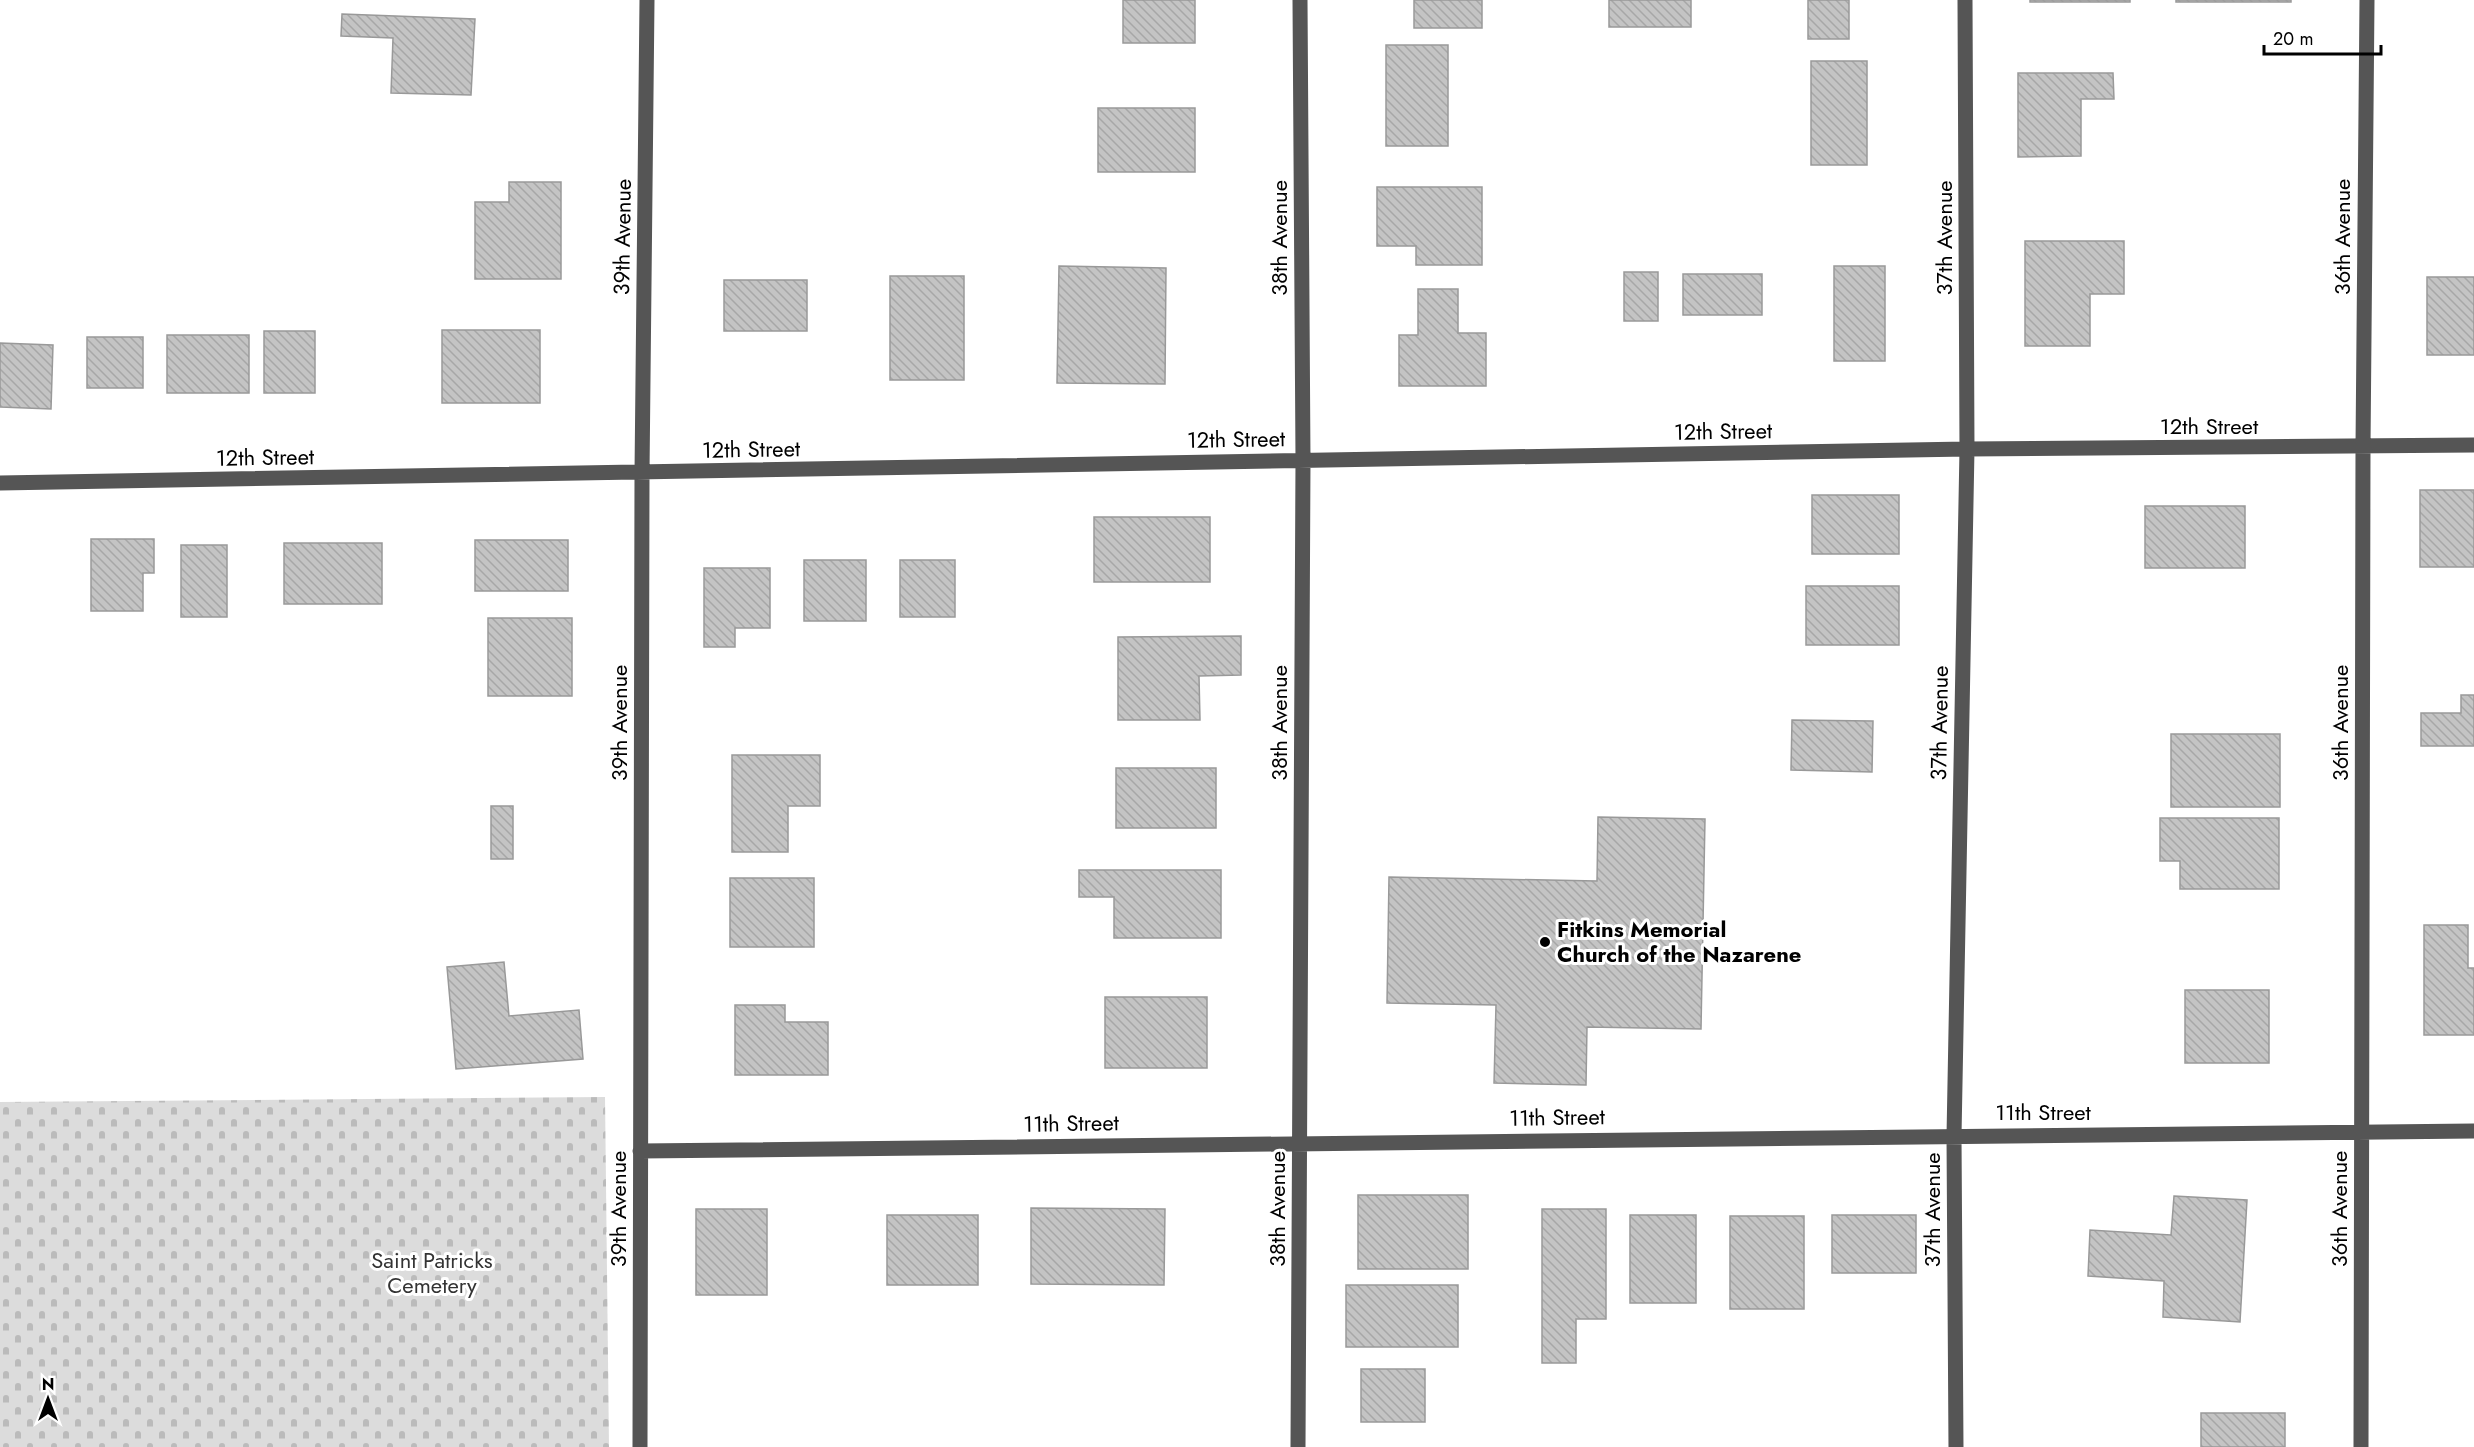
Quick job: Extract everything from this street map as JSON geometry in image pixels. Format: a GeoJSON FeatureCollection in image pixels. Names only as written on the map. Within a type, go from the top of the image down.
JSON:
{"type":"FeatureCollection","features":[{"type":"Feature","properties":{"kind":"street","name":"39th Avenue"},"geometry":{"type":"LineString","coordinates":[[640,1447],[642,473],[647,0]]}},
{"type":"Feature","properties":{"kind":"street","name":"38th Avenue"},"geometry":{"type":"LineString","coordinates":[[1298,1447],[1303,460],[1300,0]]}},
{"type":"Feature","properties":{"kind":"street","name":"37th Avenue"},"geometry":{"type":"LineString","coordinates":[[1956,1447],[1954,1136],[1967,449],[1965,0]]}},
{"type":"Feature","properties":{"kind":"street","name":"36th Avenue"},"geometry":{"type":"LineString","coordinates":[[2361,1447],[2363,447],[2367,0]]}},
{"type":"Feature","properties":{"kind":"street","name":"12th Street"},"geometry":{"type":"LineString","coordinates":[[0,483],[1967,449],[2474,445]]}},
{"type":"Feature","properties":{"kind":"street","name":"11th Street"},"geometry":{"type":"LineString","coordinates":[[640,1151],[2474,1131]]}},
{"type":"Feature","properties":{"kind":"green space","name":"Saint Patricks Cemetery"},"geometry":{"type":"Polygon","coordinates":[[[605,1097],[609,1447],[0,1447],[0,1102],[605,1097]]]}},
{"type":"Feature","properties":{"kind":"building"},"geometry":{"type":"Polygon","coordinates":[[[1123,0],[1195,0],[1195,43],[1123,43],[1123,0]]]}},
{"type":"Feature","properties":{"kind":"building"},"geometry":{"type":"Polygon","coordinates":[[[1414,0],[1482,0],[1482,28],[1414,28],[1414,0]]]}},
{"type":"Feature","properties":{"kind":"building"},"geometry":{"type":"Polygon","coordinates":[[[1609,0],[1691,0],[1691,27],[1609,27],[1609,0]]]}},
{"type":"Feature","properties":{"kind":"building"},"geometry":{"type":"Polygon","coordinates":[[[1808,0],[1849,0],[1849,39],[1808,39],[1808,0]]]}},
{"type":"Feature","properties":{"kind":"building"},"geometry":{"type":"Polygon","coordinates":[[[2030,0],[2130,0],[2130,2],[2030,2],[2030,0]]]}},
{"type":"Feature","properties":{"kind":"building"},"geometry":{"type":"Polygon","coordinates":[[[2176,0],[2291,0],[2291,2],[2176,2],[2176,0]]]}},
{"type":"Feature","properties":{"kind":"building"},"geometry":{"type":"Polygon","coordinates":[[[342,14],[475,19],[471,95],[391,93],[393,38],[341,36],[342,14]]]}},
{"type":"Feature","properties":{"kind":"building"},"geometry":{"type":"Polygon","coordinates":[[[1386,45],[1448,45],[1448,146],[1386,146],[1386,45]]]}},
{"type":"Feature","properties":{"kind":"building"},"geometry":{"type":"Polygon","coordinates":[[[1811,61],[1867,61],[1867,165],[1811,165],[1811,61]]]}},
{"type":"Feature","properties":{"kind":"building"},"geometry":{"type":"Polygon","coordinates":[[[2018,73],[2113,73],[2114,99],[2081,99],[2081,156],[2018,157],[2018,73]]]}},
{"type":"Feature","properties":{"kind":"building"},"geometry":{"type":"Polygon","coordinates":[[[1098,108],[1195,108],[1195,172],[1098,172],[1098,108]]]}},
{"type":"Feature","properties":{"kind":"building"},"geometry":{"type":"Polygon","coordinates":[[[509,182],[561,182],[561,279],[475,279],[475,202],[509,202],[509,182]]]}},
{"type":"Feature","properties":{"kind":"building"},"geometry":{"type":"Polygon","coordinates":[[[1377,187],[1482,187],[1482,265],[1416,265],[1416,246],[1377,246],[1377,187]]]}},
{"type":"Feature","properties":{"kind":"building"},"geometry":{"type":"Polygon","coordinates":[[[2025,241],[2124,241],[2124,294],[2090,294],[2090,346],[2025,346],[2025,241]]]}},
{"type":"Feature","properties":{"kind":"building"},"geometry":{"type":"Polygon","coordinates":[[[1059,266],[1166,268],[1165,384],[1057,383],[1059,266]]]}},
{"type":"Feature","properties":{"kind":"building"},"geometry":{"type":"Polygon","coordinates":[[[1834,266],[1885,266],[1885,361],[1834,361],[1834,266]]]}},
{"type":"Feature","properties":{"kind":"building"},"geometry":{"type":"Polygon","coordinates":[[[1624,272],[1658,272],[1658,321],[1624,321],[1624,272]]]}},
{"type":"Feature","properties":{"kind":"building"},"geometry":{"type":"Polygon","coordinates":[[[1683,274],[1762,274],[1762,315],[1683,315],[1683,274]]]}},
{"type":"Feature","properties":{"kind":"building"},"geometry":{"type":"Polygon","coordinates":[[[890,276],[964,276],[964,380],[890,380],[890,276]]]}},
{"type":"Feature","properties":{"kind":"building"},"geometry":{"type":"Polygon","coordinates":[[[2427,277],[2474,277],[2474,355],[2427,355],[2427,277]]]}},
{"type":"Feature","properties":{"kind":"building"},"geometry":{"type":"Polygon","coordinates":[[[724,280],[807,280],[807,331],[724,331],[724,280]]]}},
{"type":"Feature","properties":{"kind":"building"},"geometry":{"type":"Polygon","coordinates":[[[1418,289],[1458,289],[1458,333],[1486,333],[1486,386],[1399,386],[1399,335],[1418,335],[1418,289]]]}},
{"type":"Feature","properties":{"kind":"building"},"geometry":{"type":"Polygon","coordinates":[[[442,330],[540,330],[540,403],[442,403],[442,330]]]}},
{"type":"Feature","properties":{"kind":"building"},"geometry":{"type":"Polygon","coordinates":[[[264,331],[315,331],[315,393],[264,393],[264,331]]]}},
{"type":"Feature","properties":{"kind":"building"},"geometry":{"type":"Polygon","coordinates":[[[167,335],[249,335],[249,393],[167,393],[167,335]]]}},
{"type":"Feature","properties":{"kind":"building"},"geometry":{"type":"Polygon","coordinates":[[[87,337],[143,337],[143,388],[87,388],[87,337]]]}},
{"type":"Feature","properties":{"kind":"building"},"geometry":{"type":"Polygon","coordinates":[[[0,343],[53,345],[51,409],[0,407],[0,343]]]}},
{"type":"Feature","properties":{"kind":"building"},"geometry":{"type":"Polygon","coordinates":[[[2420,490],[2474,490],[2474,567],[2420,567],[2420,490]]]}},
{"type":"Feature","properties":{"kind":"building"},"geometry":{"type":"Polygon","coordinates":[[[1812,495],[1899,495],[1899,554],[1812,554],[1812,495]]]}},
{"type":"Feature","properties":{"kind":"building"},"geometry":{"type":"Polygon","coordinates":[[[2145,506],[2245,506],[2245,568],[2145,568],[2145,506]]]}},
{"type":"Feature","properties":{"kind":"building"},"geometry":{"type":"Polygon","coordinates":[[[1094,517],[1210,517],[1210,582],[1094,582],[1094,517]]]}},
{"type":"Feature","properties":{"kind":"building"},"geometry":{"type":"Polygon","coordinates":[[[91,539],[154,539],[154,573],[143,573],[143,611],[91,611],[91,539]]]}},
{"type":"Feature","properties":{"kind":"building"},"geometry":{"type":"Polygon","coordinates":[[[475,540],[568,540],[568,591],[475,591],[475,540]]]}},
{"type":"Feature","properties":{"kind":"building"},"geometry":{"type":"Polygon","coordinates":[[[284,543],[382,543],[382,604],[284,604],[284,543]]]}},
{"type":"Feature","properties":{"kind":"building"},"geometry":{"type":"Polygon","coordinates":[[[181,545],[227,545],[227,617],[181,617],[181,545]]]}},
{"type":"Feature","properties":{"kind":"building"},"geometry":{"type":"Polygon","coordinates":[[[804,560],[866,560],[866,621],[804,621],[804,560]]]}},
{"type":"Feature","properties":{"kind":"building"},"geometry":{"type":"Polygon","coordinates":[[[900,560],[955,560],[955,617],[900,617],[900,560]]]}},
{"type":"Feature","properties":{"kind":"building"},"geometry":{"type":"Polygon","coordinates":[[[704,568],[770,568],[770,628],[735,628],[735,647],[704,647],[704,568]]]}},
{"type":"Feature","properties":{"kind":"building"},"geometry":{"type":"Polygon","coordinates":[[[1806,586],[1899,586],[1899,645],[1806,645],[1806,586]]]}},
{"type":"Feature","properties":{"kind":"building"},"geometry":{"type":"Polygon","coordinates":[[[488,618],[572,618],[572,696],[488,696],[488,618]]]}},
{"type":"Feature","properties":{"kind":"building"},"geometry":{"type":"Polygon","coordinates":[[[1241,636],[1241,675],[1199,676],[1200,720],[1118,720],[1118,637],[1241,636]]]}},
{"type":"Feature","properties":{"kind":"building"},"geometry":{"type":"Polygon","coordinates":[[[2461,695],[2474,695],[2474,746],[2421,746],[2421,713],[2461,713],[2461,695]]]}},
{"type":"Feature","properties":{"kind":"building"},"geometry":{"type":"Polygon","coordinates":[[[1792,720],[1873,721],[1872,772],[1791,770],[1792,720]]]}},
{"type":"Feature","properties":{"kind":"building"},"geometry":{"type":"Polygon","coordinates":[[[2171,734],[2280,734],[2280,807],[2171,807],[2171,734]]]}},
{"type":"Feature","properties":{"kind":"building"},"geometry":{"type":"Polygon","coordinates":[[[732,755],[820,755],[820,806],[788,806],[788,852],[732,852],[732,755]]]}},
{"type":"Feature","properties":{"kind":"building"},"geometry":{"type":"Polygon","coordinates":[[[1116,768],[1216,768],[1216,828],[1116,828],[1116,768]]]}},
{"type":"Feature","properties":{"kind":"building"},"geometry":{"type":"Polygon","coordinates":[[[491,806],[513,806],[513,859],[491,859],[491,806]]]}},
{"type":"Feature","properties":{"kind":"building","name":"Fitkins Memorial Church of the Nazarene"},"geometry":{"type":"Polygon","coordinates":[[[1598,817],[1705,819],[1701,1029],[1587,1027],[1586,1085],[1494,1083],[1496,1005],[1387,1003],[1389,877],[1597,881],[1598,817]]]}},
{"type":"Feature","properties":{"kind":"building"},"geometry":{"type":"Polygon","coordinates":[[[2160,818],[2279,818],[2279,889],[2180,889],[2180,861],[2160,861],[2160,818]]]}},
{"type":"Feature","properties":{"kind":"building"},"geometry":{"type":"Polygon","coordinates":[[[1079,870],[1221,870],[1221,938],[1114,938],[1114,897],[1079,897],[1079,870]]]}},
{"type":"Feature","properties":{"kind":"building"},"geometry":{"type":"Polygon","coordinates":[[[730,878],[814,878],[814,947],[730,947],[730,878]]]}},
{"type":"Feature","properties":{"kind":"building"},"geometry":{"type":"Polygon","coordinates":[[[2424,925],[2468,925],[2468,968],[2474,968],[2474,1035],[2424,1035],[2424,925]]]}},
{"type":"Feature","properties":{"kind":"building"},"geometry":{"type":"Polygon","coordinates":[[[504,962],[509,1016],[579,1010],[583,1059],[456,1069],[447,967],[504,962]]]}},
{"type":"Feature","properties":{"kind":"building"},"geometry":{"type":"Polygon","coordinates":[[[2185,990],[2269,990],[2269,1063],[2185,1063],[2185,990]]]}},
{"type":"Feature","properties":{"kind":"building"},"geometry":{"type":"Polygon","coordinates":[[[1105,997],[1207,997],[1207,1068],[1105,1068],[1105,997]]]}},
{"type":"Feature","properties":{"kind":"building"},"geometry":{"type":"Polygon","coordinates":[[[735,1005],[785,1005],[785,1022],[828,1022],[828,1075],[735,1075],[735,1005]]]}},
{"type":"Feature","properties":{"kind":"building"},"geometry":{"type":"Polygon","coordinates":[[[1358,1195],[1468,1195],[1468,1269],[1358,1269],[1358,1195]]]}},
{"type":"Feature","properties":{"kind":"building"},"geometry":{"type":"Polygon","coordinates":[[[2174,1196],[2247,1200],[2240,1322],[2163,1317],[2164,1281],[2088,1276],[2090,1230],[2171,1235],[2174,1196]]]}},
{"type":"Feature","properties":{"kind":"building"},"geometry":{"type":"Polygon","coordinates":[[[1031,1208],[1165,1209],[1164,1285],[1031,1284],[1031,1208]]]}},
{"type":"Feature","properties":{"kind":"building"},"geometry":{"type":"Polygon","coordinates":[[[696,1209],[767,1209],[767,1295],[696,1295],[696,1209]]]}},
{"type":"Feature","properties":{"kind":"building"},"geometry":{"type":"Polygon","coordinates":[[[1542,1209],[1606,1209],[1606,1319],[1576,1319],[1576,1363],[1542,1363],[1542,1209]]]}},
{"type":"Feature","properties":{"kind":"building"},"geometry":{"type":"Polygon","coordinates":[[[887,1215],[978,1215],[978,1285],[887,1285],[887,1215]]]}},
{"type":"Feature","properties":{"kind":"building"},"geometry":{"type":"Polygon","coordinates":[[[1630,1215],[1696,1215],[1696,1303],[1630,1303],[1630,1215]]]}},
{"type":"Feature","properties":{"kind":"building"},"geometry":{"type":"Polygon","coordinates":[[[1832,1215],[1916,1215],[1916,1273],[1832,1273],[1832,1215]]]}},
{"type":"Feature","properties":{"kind":"building"},"geometry":{"type":"Polygon","coordinates":[[[1730,1216],[1804,1216],[1804,1309],[1730,1309],[1730,1216]]]}},
{"type":"Feature","properties":{"kind":"building"},"geometry":{"type":"Polygon","coordinates":[[[1346,1285],[1458,1285],[1458,1347],[1346,1347],[1346,1285]]]}},
{"type":"Feature","properties":{"kind":"building"},"geometry":{"type":"Polygon","coordinates":[[[1361,1369],[1425,1369],[1425,1422],[1361,1422],[1361,1369]]]}},
{"type":"Feature","properties":{"kind":"building"},"geometry":{"type":"Polygon","coordinates":[[[2201,1413],[2285,1413],[2285,1447],[2201,1447],[2201,1413]]]}},
{"type":"Feature","properties":{"kind":"place","name":"Fitkins Memorial Church of the Nazarene"},"geometry":{"type":"Point","coordinates":[1545,942]}}]}
